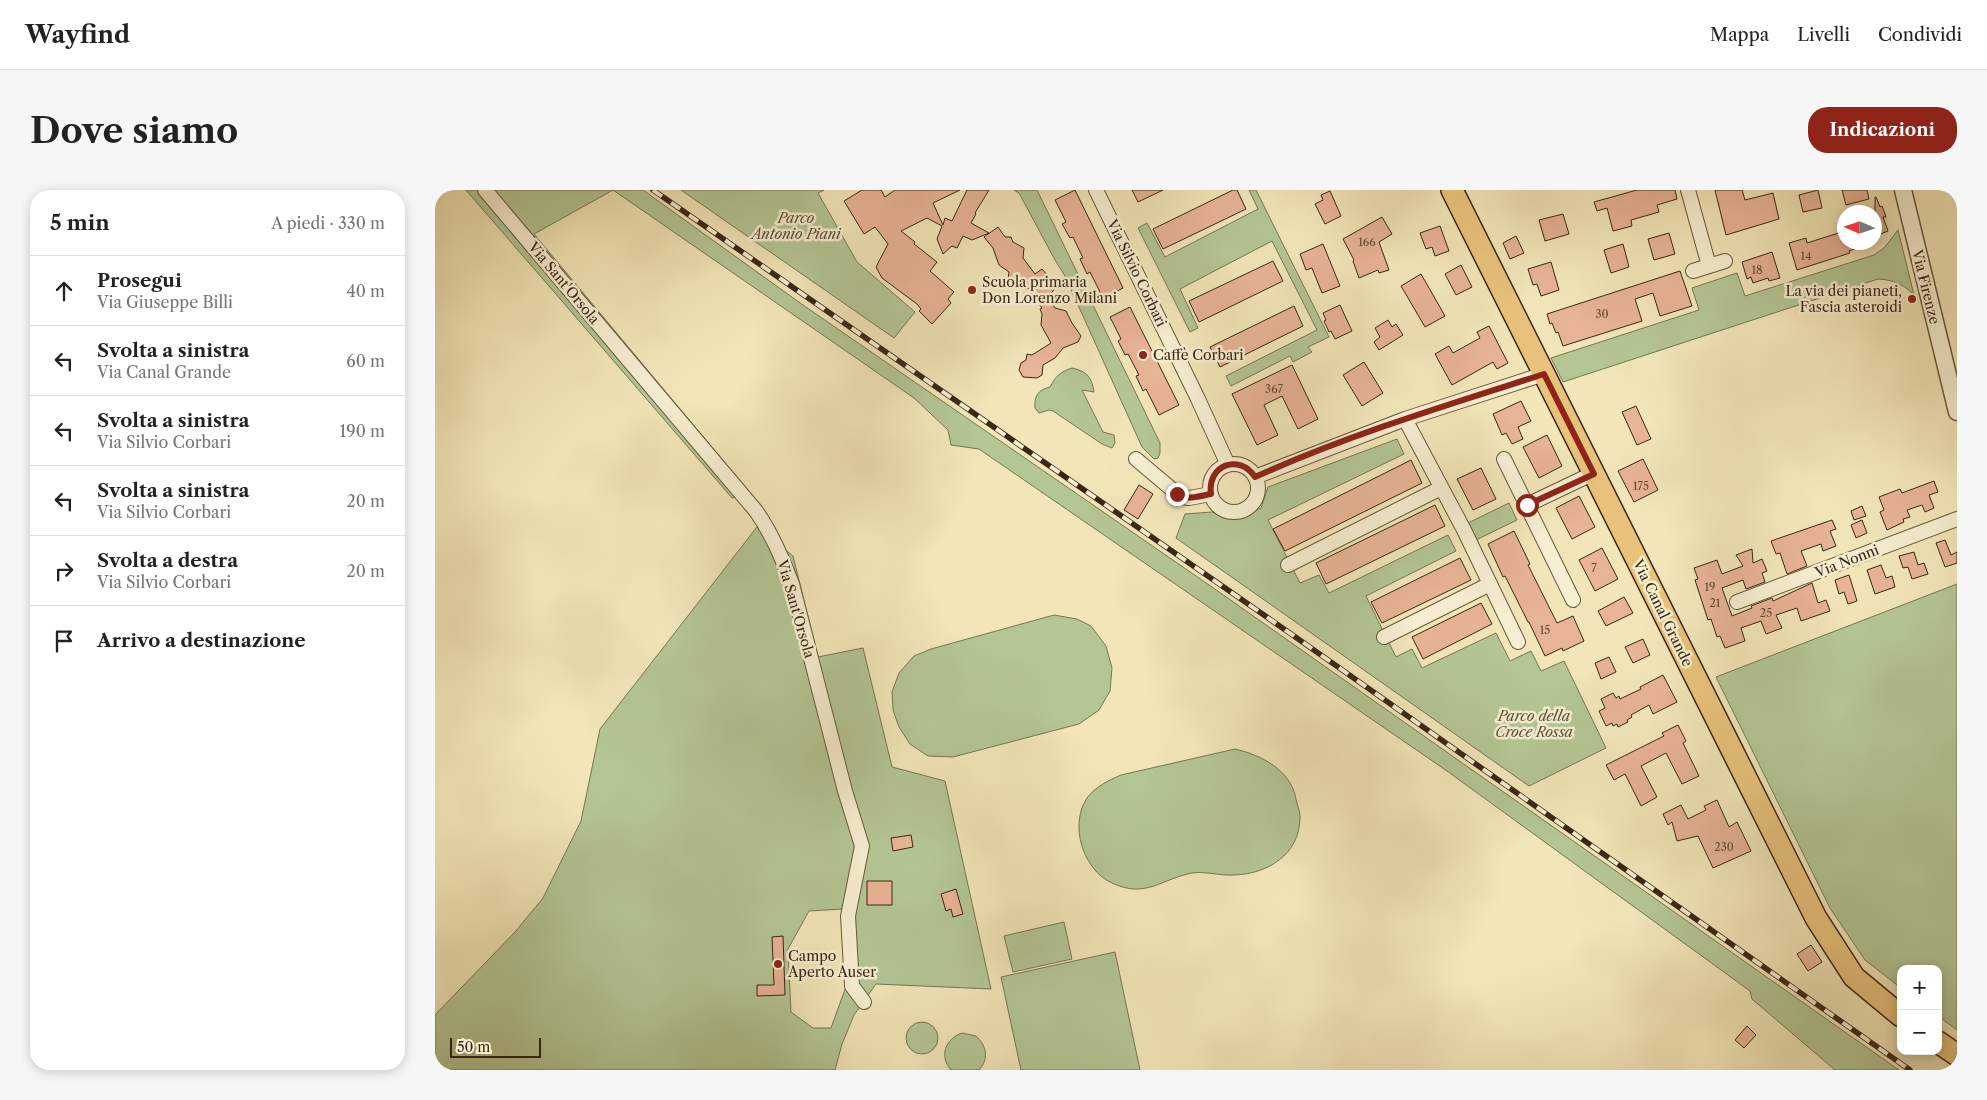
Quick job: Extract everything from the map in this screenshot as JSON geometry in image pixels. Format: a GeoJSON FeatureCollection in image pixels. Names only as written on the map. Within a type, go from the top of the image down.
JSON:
{"type":"FeatureCollection","features":[{"type":"Feature","properties":{"kind":"main road","name":"Via Canal Grande"},"geometry":{"type":"LineString","coordinates":[[1452,190],[1816,918],[1854,976],[1897,1013]]}},
{"type":"Feature","properties":{"kind":"main road"},"geometry":{"type":"LineString","coordinates":[[1942,1045],[1957,1055]]}},
{"type":"Feature","properties":{"kind":"street","name":"Via Sant'Orsola"},"geometry":{"type":"LineString","coordinates":[[485,190],[756,511],[769,529],[777,545],[791,584],[845,791],[862,846],[848,916],[852,986],[864,1002]]}},
{"type":"Feature","properties":{"kind":"street","name":"Via Silvio Corbari"},"geometry":{"type":"LineString","coordinates":[[1096,190],[1198,399],[1228,465]]}},
{"type":"Feature","properties":{"kind":"street"},"geometry":{"type":"LineString","coordinates":[[1688,190],[1709,266]]}},
{"type":"Feature","properties":{"kind":"street","name":"Via Firenze"},"geometry":{"type":"LineString","coordinates":[[1903,190],[1957,412]]}},
{"type":"Feature","properties":{"kind":"street"},"geometry":{"type":"LineString","coordinates":[[1693,271],[1725,261]]}},
{"type":"Feature","properties":{"kind":"street"},"geometry":{"type":"LineString","coordinates":[[1255,477],[1405,419],[1544,374]]}},
{"type":"Feature","properties":{"kind":"street"},"geometry":{"type":"LineString","coordinates":[[1405,419],[1463,530],[1518,642]]}},
{"type":"Feature","properties":{"kind":"street"},"geometry":{"type":"LineString","coordinates":[[1135,459],[1181,497],[1189,498],[1211,494]]}},
{"type":"Feature","properties":{"kind":"street"},"geometry":{"type":"LineString","coordinates":[[1504,459],[1573,600]]}},
{"type":"Feature","properties":{"kind":"street"},"geometry":{"type":"LineString","coordinates":[[1228,465],[1241,465],[1247,468],[1255,477],[1257,491],[1255,498],[1246,508],[1240,511],[1232,511],[1219,506],[1211,494],[1212,479],[1221,468],[1228,465]]}},
{"type":"Feature","properties":{"kind":"street"},"geometry":{"type":"LineString","coordinates":[[1527,505],[1594,474]]}},
{"type":"Feature","properties":{"kind":"street"},"geometry":{"type":"LineString","coordinates":[[1288,565],[1441,488]]}},
{"type":"Feature","properties":{"kind":"street","name":"Via Nonni"},"geometry":{"type":"LineString","coordinates":[[1737,602],[1957,519]]}},
{"type":"Feature","properties":{"kind":"street"},"geometry":{"type":"LineString","coordinates":[[1384,636],[1490,584]]}},
{"type":"Feature","properties":{"kind":"green space"},"geometry":{"type":"Polygon","coordinates":[[[466,190],[613,190],[534,234],[751,494],[732,498],[466,190]]]}},
{"type":"Feature","properties":{"kind":"green space"},"geometry":{"type":"Polygon","coordinates":[[[613,190],[643,190],[803,305],[1212,587],[1899,1070],[1835,1070],[1752,999],[1750,991],[1447,771],[979,449],[951,445],[948,430],[914,398],[613,190]]]}},
{"type":"Feature","properties":{"kind":"green space","name":"Parco Antonio Piani"},"geometry":{"type":"Polygon","coordinates":[[[681,190],[824,190],[818,193],[857,262],[915,312],[894,338],[681,190]]]}},
{"type":"Feature","properties":{"kind":"green space"},"geometry":{"type":"Polygon","coordinates":[[[1014,190],[1037,190],[1160,443],[1158,458],[1154,459],[1142,447],[1065,276],[1019,193],[1014,190]]]}},
{"type":"Feature","properties":{"kind":"green space"},"geometry":{"type":"Polygon","coordinates":[[[1249,190],[1256,190],[1329,337],[1308,347],[1312,352],[1293,362],[1290,356],[1231,386],[1226,376],[1317,330],[1272,241],[1180,289],[1198,328],[1190,332],[1138,228],[1147,223],[1165,257],[1258,209],[1249,190]]]}},
{"type":"Feature","properties":{"kind":"green space"},"geometry":{"type":"Polygon","coordinates":[[[1898,230],[1914,295],[1898,283],[1878,279],[1563,382],[1551,358],[1699,310],[1692,288],[1737,273],[1745,296],[1874,255],[1884,248],[1898,230]]]}},
{"type":"Feature","properties":{"kind":"green space"},"geometry":{"type":"Polygon","coordinates":[[[1072,368],[1085,373],[1092,383],[1094,392],[1082,390],[1103,432],[1114,435],[1115,443],[1112,448],[1102,444],[1053,411],[1049,410],[1039,413],[1035,408],[1035,400],[1040,392],[1050,387],[1061,373],[1072,368]]]}},
{"type":"Feature","properties":{"kind":"green space","name":"Parco della Croce Rossa"},"geometry":{"type":"Polygon","coordinates":[[[1397,439],[1404,454],[1268,520],[1300,583],[1319,575],[1329,593],[1448,535],[1456,551],[1366,596],[1396,657],[1412,649],[1422,668],[1496,633],[1510,661],[1531,651],[1541,671],[1564,661],[1606,748],[1529,786],[1176,538],[1185,514],[1212,512],[1237,519],[1261,508],[1268,487],[1397,439]]]}},
{"type":"Feature","properties":{"kind":"green space"},"geometry":{"type":"Polygon","coordinates":[[[1509,503],[1517,520],[1476,540],[1468,523],[1509,503]]]}},
{"type":"Feature","properties":{"kind":"green space"},"geometry":{"type":"Polygon","coordinates":[[[757,527],[793,556],[818,657],[863,648],[892,767],[945,781],[991,989],[876,984],[854,1015],[842,1044],[835,1070],[435,1070],[435,1015],[515,932],[543,898],[581,821],[600,729],[757,527]],[[842,909],[809,911],[788,949],[791,1012],[813,1028],[831,1028],[847,984],[842,909]]]}},
{"type":"Feature","properties":{"kind":"green space"},"geometry":{"type":"Polygon","coordinates":[[[1957,584],[1957,1030],[1942,1019],[1942,965],[1897,965],[1897,985],[1865,960],[1830,908],[1716,677],[1957,584]]]}},
{"type":"Feature","properties":{"kind":"green space"},"geometry":{"type":"Polygon","coordinates":[[[1054,615],[1077,619],[1091,626],[1106,646],[1112,668],[1110,691],[1099,710],[1079,724],[953,757],[928,756],[910,744],[899,727],[893,710],[892,692],[899,673],[914,656],[931,649],[1054,615]]]}},
{"type":"Feature","properties":{"kind":"green space"},"geometry":{"type":"Polygon","coordinates":[[[1235,749],[1255,755],[1273,765],[1288,780],[1293,789],[1300,815],[1299,830],[1288,852],[1279,860],[1258,871],[1246,874],[1192,873],[1153,886],[1134,889],[1112,883],[1093,868],[1082,846],[1079,821],[1087,798],[1094,790],[1121,775],[1235,749]]]}},
{"type":"Feature","properties":{"kind":"green space"},"geometry":{"type":"Polygon","coordinates":[[[1064,922],[1072,959],[1013,972],[1004,936],[1064,922]]]}},
{"type":"Feature","properties":{"kind":"green space"},"geometry":{"type":"Polygon","coordinates":[[[1115,952],[1140,1070],[1021,1070],[1001,977],[1115,952]]]}},
{"type":"Feature","properties":{"kind":"green space"},"geometry":{"type":"Polygon","coordinates":[[[922,1022],[928,1023],[933,1027],[937,1032],[937,1044],[933,1049],[928,1053],[922,1054],[916,1053],[911,1049],[907,1044],[906,1038],[907,1032],[911,1027],[916,1023],[922,1022]]]}},
{"type":"Feature","properties":{"kind":"green space"},"geometry":{"type":"Polygon","coordinates":[[[962,1033],[976,1036],[983,1044],[985,1057],[979,1070],[951,1070],[947,1065],[945,1059],[946,1048],[951,1039],[962,1033]]]}},
{"type":"Feature","properties":{"kind":"building"},"geometry":{"type":"Polygon","coordinates":[[[862,190],[881,190],[885,197],[895,190],[960,190],[933,203],[943,225],[945,218],[952,221],[967,190],[989,190],[971,223],[989,233],[972,240],[963,236],[957,248],[952,246],[943,254],[937,239],[942,226],[927,218],[901,231],[937,262],[930,271],[954,292],[948,299],[951,303],[932,324],[919,311],[921,309],[917,304],[882,278],[876,267],[888,244],[875,227],[864,234],[844,201],[862,190]]]}},
{"type":"Feature","properties":{"kind":"building"},"geometry":{"type":"Polygon","coordinates":[[[1075,190],[1123,288],[1103,298],[1090,272],[1087,274],[1080,259],[1083,258],[1073,237],[1070,238],[1062,224],[1066,222],[1055,200],[1075,190]]]}},
{"type":"Feature","properties":{"kind":"building"},"geometry":{"type":"Polygon","coordinates":[[[1132,190],[1163,190],[1138,202],[1132,190]]]}},
{"type":"Feature","properties":{"kind":"building"},"geometry":{"type":"Polygon","coordinates":[[[1233,190],[1237,190],[1246,209],[1163,249],[1153,229],[1233,190]]]}},
{"type":"Feature","properties":{"kind":"building"},"geometry":{"type":"Polygon","coordinates":[[[1637,190],[1675,190],[1677,199],[1657,205],[1659,212],[1631,220],[1632,226],[1613,231],[1607,208],[1597,211],[1594,202],[1637,190]]]}},
{"type":"Feature","properties":{"kind":"building"},"geometry":{"type":"Polygon","coordinates":[[[1715,190],[1742,190],[1745,200],[1773,193],[1779,219],[1726,235],[1715,190]]]}},
{"type":"Feature","properties":{"kind":"building"},"geometry":{"type":"Polygon","coordinates":[[[1818,190],[1822,208],[1803,212],[1799,195],[1818,190]]]}},
{"type":"Feature","properties":{"kind":"building"},"geometry":{"type":"Polygon","coordinates":[[[1842,190],[1867,190],[1869,199],[1846,205],[1842,190]]]}},
{"type":"Feature","properties":{"kind":"building"},"geometry":{"type":"Polygon","coordinates":[[[1330,191],[1341,216],[1325,224],[1315,204],[1323,200],[1321,195],[1330,191]]]}},
{"type":"Feature","properties":{"kind":"building"},"geometry":{"type":"Polygon","coordinates":[[[1875,197],[1876,197],[1879,205],[1875,205],[1875,197]]]}},
{"type":"Feature","properties":{"kind":"building"},"geometry":{"type":"Polygon","coordinates":[[[1882,206],[1886,217],[1883,217],[1888,231],[1882,233],[1882,206]]]}},
{"type":"Feature","properties":{"kind":"building"},"geometry":{"type":"Polygon","coordinates":[[[1563,214],[1569,234],[1545,241],[1539,220],[1563,214]]]}},
{"type":"Feature","properties":{"kind":"building"},"geometry":{"type":"Polygon","coordinates":[[[1382,217],[1392,234],[1379,242],[1389,270],[1379,273],[1378,270],[1359,278],[1354,260],[1343,239],[1382,217]]]}},
{"type":"Feature","properties":{"kind":"building"},"geometry":{"type":"Polygon","coordinates":[[[1440,226],[1449,251],[1435,256],[1432,247],[1426,249],[1420,233],[1440,226]]]}},
{"type":"Feature","properties":{"kind":"building"},"geometry":{"type":"Polygon","coordinates":[[[998,227],[1005,237],[1011,237],[1013,242],[1024,248],[1023,258],[1035,274],[1042,269],[1057,286],[1048,297],[1055,308],[1066,311],[1081,336],[1078,342],[1063,348],[1055,358],[1043,365],[1042,375],[1037,378],[1023,377],[1019,370],[1021,363],[1026,360],[1027,354],[1032,355],[1051,343],[1041,325],[1042,314],[1040,309],[1042,308],[1028,288],[1025,289],[1018,280],[1008,279],[1009,272],[999,265],[993,248],[984,237],[998,227]]]}},
{"type":"Feature","properties":{"kind":"building"},"geometry":{"type":"Polygon","coordinates":[[[1669,233],[1675,254],[1654,260],[1648,239],[1669,233]]]}},
{"type":"Feature","properties":{"kind":"building"},"geometry":{"type":"Polygon","coordinates":[[[1837,234],[1837,250],[1852,250],[1849,251],[1850,253],[1797,270],[1789,243],[1806,238],[1807,243],[1837,234]]]}},
{"type":"Feature","properties":{"kind":"building"},"geometry":{"type":"Polygon","coordinates":[[[1516,236],[1524,253],[1510,259],[1503,243],[1516,236]]]}},
{"type":"Feature","properties":{"kind":"building"},"geometry":{"type":"Polygon","coordinates":[[[1323,244],[1340,286],[1322,293],[1312,268],[1306,270],[1300,254],[1323,244]]]}},
{"type":"Feature","properties":{"kind":"building"},"geometry":{"type":"Polygon","coordinates":[[[1623,244],[1629,267],[1611,273],[1604,250],[1623,244]]]}},
{"type":"Feature","properties":{"kind":"building"},"geometry":{"type":"Polygon","coordinates":[[[1772,252],[1780,278],[1769,281],[1768,278],[1753,283],[1751,277],[1747,279],[1742,262],[1772,252]]]}},
{"type":"Feature","properties":{"kind":"building"},"geometry":{"type":"Polygon","coordinates":[[[1273,261],[1283,281],[1199,322],[1189,301],[1273,261]]]}},
{"type":"Feature","properties":{"kind":"building"},"geometry":{"type":"Polygon","coordinates":[[[1551,262],[1559,290],[1541,296],[1537,284],[1533,285],[1528,269],[1551,262]]]}},
{"type":"Feature","properties":{"kind":"building"},"geometry":{"type":"Polygon","coordinates":[[[1461,265],[1472,287],[1456,295],[1445,274],[1461,265]]]}},
{"type":"Feature","properties":{"kind":"building"},"geometry":{"type":"Polygon","coordinates":[[[1680,271],[1692,306],[1660,316],[1653,293],[1635,299],[1642,321],[1563,346],[1558,332],[1556,333],[1552,323],[1550,324],[1547,314],[1680,271]]]}},
{"type":"Feature","properties":{"kind":"building"},"geometry":{"type":"Polygon","coordinates":[[[1421,274],[1445,316],[1425,327],[1401,286],[1421,274]]]}},
{"type":"Feature","properties":{"kind":"building"},"geometry":{"type":"Polygon","coordinates":[[[1340,305],[1352,331],[1335,339],[1331,331],[1329,332],[1323,313],[1340,305]]]}},
{"type":"Feature","properties":{"kind":"building"},"geometry":{"type":"Polygon","coordinates":[[[1294,306],[1303,326],[1220,367],[1210,347],[1294,306]]]}},
{"type":"Feature","properties":{"kind":"building"},"geometry":{"type":"Polygon","coordinates":[[[1130,307],[1179,405],[1159,415],[1146,389],[1143,391],[1136,376],[1139,375],[1128,354],[1125,355],[1118,341],[1121,339],[1110,317],[1130,307]]]}},
{"type":"Feature","properties":{"kind":"building"},"geometry":{"type":"Polygon","coordinates":[[[1388,320],[1392,327],[1396,324],[1403,335],[1379,350],[1374,342],[1380,337],[1375,328],[1388,320]]]}},
{"type":"Feature","properties":{"kind":"building"},"geometry":{"type":"Polygon","coordinates":[[[1489,326],[1508,363],[1497,369],[1493,362],[1452,385],[1435,354],[1449,346],[1453,353],[1480,338],[1477,332],[1489,326]]]}},
{"type":"Feature","properties":{"kind":"building"},"geometry":{"type":"Polygon","coordinates":[[[1364,362],[1383,393],[1362,406],[1343,375],[1364,362]]]}},
{"type":"Feature","properties":{"kind":"building"},"geometry":{"type":"Polygon","coordinates":[[[1292,365],[1318,419],[1298,429],[1282,396],[1264,405],[1278,435],[1257,445],[1232,394],[1292,365]]]}},
{"type":"Feature","properties":{"kind":"building"},"geometry":{"type":"Polygon","coordinates":[[[1521,401],[1531,421],[1518,427],[1523,439],[1512,444],[1506,433],[1502,435],[1493,414],[1521,401]]]}},
{"type":"Feature","properties":{"kind":"building"},"geometry":{"type":"Polygon","coordinates":[[[1636,406],[1651,439],[1637,445],[1622,412],[1636,406]]]}},
{"type":"Feature","properties":{"kind":"building"},"geometry":{"type":"Polygon","coordinates":[[[1547,435],[1562,466],[1539,478],[1523,447],[1547,435]]]}},
{"type":"Feature","properties":{"kind":"building"},"geometry":{"type":"Polygon","coordinates":[[[1643,459],[1658,490],[1634,502],[1618,471],[1643,459]]]}},
{"type":"Feature","properties":{"kind":"building"},"geometry":{"type":"Polygon","coordinates":[[[1411,460],[1422,483],[1285,551],[1273,529],[1411,460]]]}},
{"type":"Feature","properties":{"kind":"building"},"geometry":{"type":"Polygon","coordinates":[[[1481,468],[1496,499],[1473,510],[1457,479],[1481,468]]]}},
{"type":"Feature","properties":{"kind":"building"},"geometry":{"type":"Polygon","coordinates":[[[1934,481],[1938,492],[1929,495],[1934,508],[1925,512],[1922,505],[1907,510],[1910,517],[1903,519],[1904,522],[1887,530],[1880,512],[1884,510],[1879,497],[1900,489],[1902,493],[1934,481]]]}},
{"type":"Feature","properties":{"kind":"building"},"geometry":{"type":"Polygon","coordinates":[[[1139,485],[1153,494],[1138,519],[1124,510],[1139,485]]]}},
{"type":"Feature","properties":{"kind":"building"},"geometry":{"type":"Polygon","coordinates":[[[1579,496],[1595,527],[1572,539],[1556,508],[1579,496]]]}},
{"type":"Feature","properties":{"kind":"building"},"geometry":{"type":"Polygon","coordinates":[[[1435,505],[1445,526],[1326,584],[1316,563],[1435,505]]]}},
{"type":"Feature","properties":{"kind":"building"},"geometry":{"type":"Polygon","coordinates":[[[1862,506],[1866,516],[1854,520],[1851,511],[1862,506]]]}},
{"type":"Feature","properties":{"kind":"building"},"geometry":{"type":"Polygon","coordinates":[[[1832,520],[1836,529],[1830,531],[1836,546],[1823,551],[1821,544],[1801,551],[1807,566],[1787,574],[1780,553],[1776,554],[1771,541],[1832,520]]]}},
{"type":"Feature","properties":{"kind":"building"},"geometry":{"type":"Polygon","coordinates":[[[1862,520],[1867,533],[1856,538],[1851,525],[1862,520]]]}},
{"type":"Feature","properties":{"kind":"building"},"geometry":{"type":"Polygon","coordinates":[[[1514,531],[1530,564],[1528,565],[1557,623],[1573,616],[1584,641],[1563,651],[1562,648],[1545,656],[1505,576],[1503,577],[1488,544],[1514,531]]]}},
{"type":"Feature","properties":{"kind":"building"},"geometry":{"type":"Polygon","coordinates":[[[1945,540],[1951,555],[1957,552],[1957,563],[1945,567],[1936,543],[1945,540]]]}},
{"type":"Feature","properties":{"kind":"building"},"geometry":{"type":"Polygon","coordinates":[[[1602,548],[1618,579],[1595,591],[1579,560],[1602,548]]]}},
{"type":"Feature","properties":{"kind":"building"},"geometry":{"type":"Polygon","coordinates":[[[1752,549],[1753,563],[1762,559],[1767,571],[1762,573],[1765,582],[1746,589],[1743,580],[1722,588],[1732,616],[1752,608],[1751,606],[1772,598],[1773,601],[1812,583],[1818,603],[1826,600],[1830,611],[1801,621],[1797,608],[1776,615],[1782,628],[1766,634],[1761,621],[1741,628],[1745,641],[1725,648],[1720,636],[1717,637],[1711,619],[1708,620],[1695,580],[1698,579],[1694,568],[1717,560],[1722,574],[1743,566],[1736,555],[1752,549]]]}},
{"type":"Feature","properties":{"kind":"building"},"geometry":{"type":"Polygon","coordinates":[[[1914,552],[1918,565],[1924,563],[1928,574],[1912,579],[1908,567],[1903,568],[1899,556],[1914,552]]]}},
{"type":"Feature","properties":{"kind":"building"},"geometry":{"type":"Polygon","coordinates":[[[1460,558],[1471,580],[1382,623],[1371,602],[1460,558]]]}},
{"type":"Feature","properties":{"kind":"building"},"geometry":{"type":"Polygon","coordinates":[[[1881,565],[1886,578],[1892,576],[1895,587],[1875,594],[1867,570],[1881,565]]]}},
{"type":"Feature","properties":{"kind":"building"},"geometry":{"type":"Polygon","coordinates":[[[1849,575],[1857,601],[1848,604],[1844,592],[1839,594],[1835,580],[1849,575]]]}},
{"type":"Feature","properties":{"kind":"building"},"geometry":{"type":"Polygon","coordinates":[[[1624,597],[1633,613],[1606,626],[1598,611],[1624,597]]]}},
{"type":"Feature","properties":{"kind":"building"},"geometry":{"type":"Polygon","coordinates":[[[1481,603],[1492,624],[1423,659],[1412,637],[1481,603]]]}},
{"type":"Feature","properties":{"kind":"building"},"geometry":{"type":"Polygon","coordinates":[[[1643,639],[1650,655],[1633,663],[1625,647],[1643,639]]]}},
{"type":"Feature","properties":{"kind":"building"},"geometry":{"type":"Polygon","coordinates":[[[1609,657],[1616,672],[1601,679],[1595,663],[1609,657]]]}},
{"type":"Feature","properties":{"kind":"building"},"geometry":{"type":"Polygon","coordinates":[[[1663,675],[1677,702],[1653,714],[1649,705],[1631,715],[1632,717],[1627,720],[1628,722],[1618,727],[1617,724],[1613,726],[1612,723],[1606,726],[1599,711],[1605,708],[1601,699],[1613,693],[1616,698],[1619,696],[1620,699],[1641,689],[1640,687],[1663,675]]]}},
{"type":"Feature","properties":{"kind":"building"},"geometry":{"type":"Polygon","coordinates":[[[1678,725],[1686,741],[1683,743],[1699,776],[1682,784],[1666,753],[1641,766],[1657,797],[1641,806],[1625,774],[1614,780],[1606,765],[1664,736],[1662,733],[1678,725]]]}},
{"type":"Feature","properties":{"kind":"building"},"geometry":{"type":"Polygon","coordinates":[[[1717,800],[1729,827],[1737,822],[1751,851],[1713,868],[1698,836],[1677,841],[1672,822],[1668,825],[1663,814],[1681,805],[1688,819],[1706,810],[1704,806],[1717,800]]]}},
{"type":"Feature","properties":{"kind":"building"},"geometry":{"type":"Polygon","coordinates":[[[911,835],[913,847],[893,851],[891,838],[911,835]]]}},
{"type":"Feature","properties":{"kind":"building"},"geometry":{"type":"Polygon","coordinates":[[[867,881],[892,881],[892,905],[867,905],[867,881]]]}},
{"type":"Feature","properties":{"kind":"building"},"geometry":{"type":"Polygon","coordinates":[[[956,889],[963,914],[953,917],[951,909],[946,911],[941,894],[956,889]]]}},
{"type":"Feature","properties":{"kind":"building","name":"Campo Aperto Auser"},"geometry":{"type":"Polygon","coordinates":[[[783,936],[785,995],[757,996],[757,985],[774,985],[772,937],[783,936]]]}},
{"type":"Feature","properties":{"kind":"building"},"geometry":{"type":"Polygon","coordinates":[[[1811,945],[1822,962],[1808,971],[1797,954],[1811,945]]]}},
{"type":"Feature","properties":{"kind":"building"},"geometry":{"type":"Polygon","coordinates":[[[1747,1026],[1756,1035],[1744,1048],[1735,1040],[1747,1026]]]}},
{"type":"Feature","properties":{"kind":"railway"},"geometry":{"type":"LineString","coordinates":[[653,190],[1294,636],[1910,1070]]}},
{"type":"Feature","properties":{"kind":"place","name":"Scuola primaria Don Lorenzo Milani"},"geometry":{"type":"Point","coordinates":[972,290]}},
{"type":"Feature","properties":{"kind":"place","name":"La via dei pianeti, Fascia asteroidi"},"geometry":{"type":"Point","coordinates":[1912,299]}},
{"type":"Feature","properties":{"kind":"place","name":"Caffè Corbari"},"geometry":{"type":"Point","coordinates":[1143,355]}},
{"type":"Feature","properties":{"kind":"place","name":"Campo Aperto Auser"},"geometry":{"type":"Point","coordinates":[778,964]}},
{"type":"Feature","properties":{"kind":"route"},"geometry":{"type":"LineString","coordinates":[[1177,494],[1181,497],[1189,498],[1211,494],[1210,486],[1215,473],[1228,465],[1241,465],[1247,468],[1255,477],[1405,419],[1544,374],[1594,474],[1527,505]]}}]}
